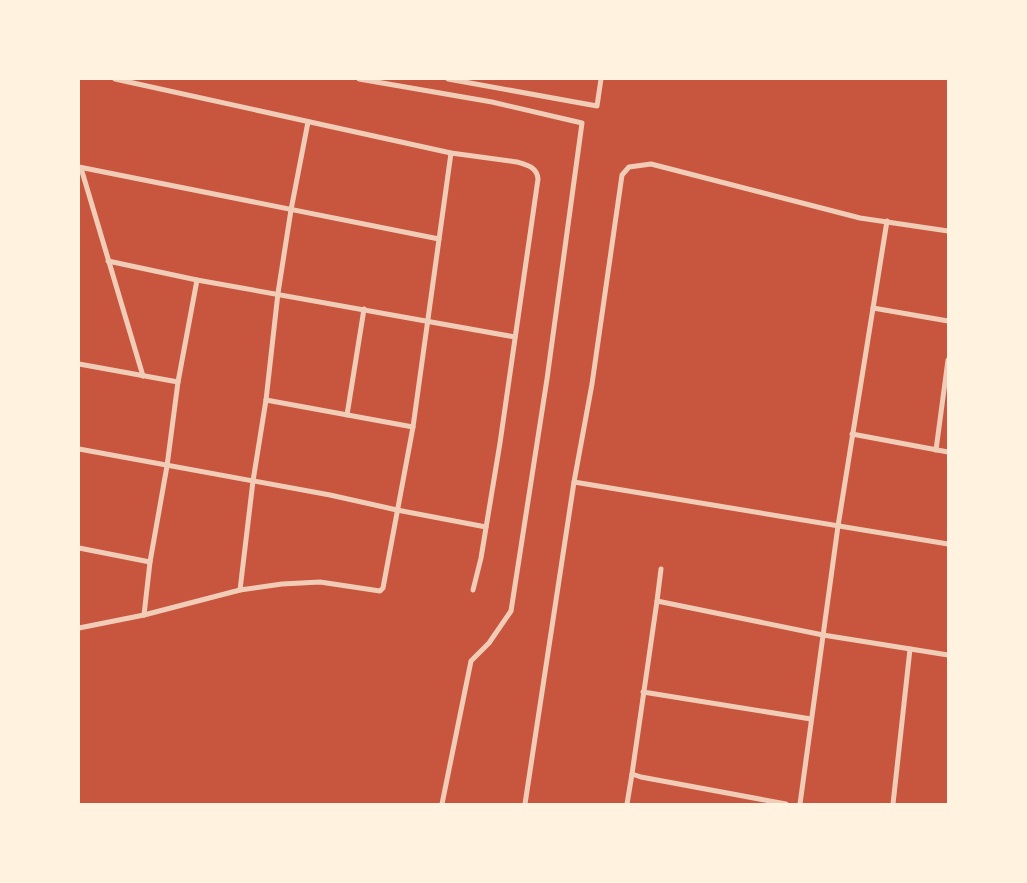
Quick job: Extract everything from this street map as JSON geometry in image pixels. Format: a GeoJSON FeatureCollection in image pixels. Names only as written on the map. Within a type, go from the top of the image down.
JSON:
{"type":"FeatureCollection","features":[{"type":"Feature","properties":{"kind":"street"},"geometry":{"type":"LineString","coordinates":[[115,79],[451,153],[517,162],[532,167],[537,173],[536,196],[516,337],[486,526],[473,590]]}},
{"type":"Feature","properties":{"kind":"street"},"geometry":{"type":"LineString","coordinates":[[359,79],[492,102],[582,123],[547,379],[511,611],[489,643],[471,661],[442,804]]}},
{"type":"Feature","properties":{"kind":"street"},"geometry":{"type":"LineString","coordinates":[[448,79],[597,106],[601,79]]}},
{"type":"Feature","properties":{"kind":"street"},"geometry":{"type":"LineString","coordinates":[[240,590],[253,481],[266,400],[278,293],[291,210],[308,122]]}},
{"type":"Feature","properties":{"kind":"street"},"geometry":{"type":"LineString","coordinates":[[79,628],[240,590],[282,584],[320,582],[380,591],[383,588],[413,427],[451,153]]}},
{"type":"Feature","properties":{"kind":"street"},"geometry":{"type":"LineString","coordinates":[[525,804],[574,482],[592,384],[622,175],[629,167],[651,164],[860,218],[948,231]]}},
{"type":"Feature","properties":{"kind":"street"},"geometry":{"type":"LineString","coordinates":[[143,376],[80,168],[439,239]]}},
{"type":"Feature","properties":{"kind":"street"},"geometry":{"type":"LineString","coordinates":[[800,804],[838,526],[887,221]]}},
{"type":"Feature","properties":{"kind":"street"},"geometry":{"type":"LineString","coordinates":[[108,261],[197,280],[516,337]]}},
{"type":"Feature","properties":{"kind":"street"},"geometry":{"type":"LineString","coordinates":[[144,614],[150,562],[167,466],[178,382],[197,280]]}},
{"type":"Feature","properties":{"kind":"street"},"geometry":{"type":"LineString","coordinates":[[873,308],[948,321]]}},
{"type":"Feature","properties":{"kind":"street"},"geometry":{"type":"LineString","coordinates":[[346,415],[364,309]]}},
{"type":"Feature","properties":{"kind":"street"},"geometry":{"type":"LineString","coordinates":[[936,450],[948,360]]}},
{"type":"Feature","properties":{"kind":"street"},"geometry":{"type":"LineString","coordinates":[[79,364],[178,382]]}},
{"type":"Feature","properties":{"kind":"street"},"geometry":{"type":"LineString","coordinates":[[266,400],[413,427]]}},
{"type":"Feature","properties":{"kind":"street"},"geometry":{"type":"LineString","coordinates":[[852,434],[948,452]]}},
{"type":"Feature","properties":{"kind":"street"},"geometry":{"type":"LineString","coordinates":[[79,449],[486,526]]}},
{"type":"Feature","properties":{"kind":"street"},"geometry":{"type":"LineString","coordinates":[[574,482],[948,544]]}},
{"type":"Feature","properties":{"kind":"street"},"geometry":{"type":"LineString","coordinates":[[79,548],[150,562]]}},
{"type":"Feature","properties":{"kind":"street"},"geometry":{"type":"LineString","coordinates":[[627,804],[658,602],[661,569]]}},
{"type":"Feature","properties":{"kind":"street"},"geometry":{"type":"LineString","coordinates":[[658,602],[823,635],[948,655]]}},
{"type":"Feature","properties":{"kind":"street"},"geometry":{"type":"LineString","coordinates":[[893,804],[910,649]]}},
{"type":"Feature","properties":{"kind":"street"},"geometry":{"type":"LineString","coordinates":[[643,692],[812,719]]}},
{"type":"Feature","properties":{"kind":"street"},"geometry":{"type":"LineString","coordinates":[[632,774],[786,804]]}}]}
